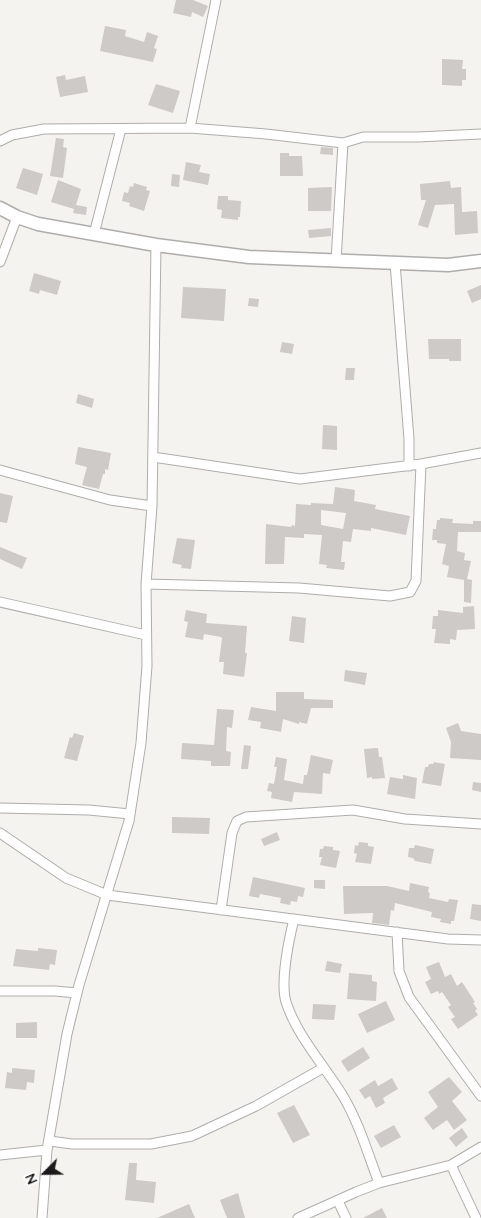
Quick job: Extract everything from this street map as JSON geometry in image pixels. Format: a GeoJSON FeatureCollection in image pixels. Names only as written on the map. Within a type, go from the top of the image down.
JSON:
{"type":"FeatureCollection","features":[{"type":"Feature","properties":{"kind":"street"},"geometry":{"type":"LineString","coordinates":[[190,128],[216,0]]}},
{"type":"Feature","properties":{"kind":"street"},"geometry":{"type":"LineString","coordinates":[[0,141],[12,135],[44,129],[190,128],[343,143],[363,138],[481,134]]}},
{"type":"Feature","properties":{"kind":"street"},"geometry":{"type":"LineString","coordinates":[[94,234],[121,129]]}},
{"type":"Feature","properties":{"kind":"street"},"geometry":{"type":"LineString","coordinates":[[336,261],[343,143]]}},
{"type":"Feature","properties":{"kind":"street"},"geometry":{"type":"LineString","coordinates":[[0,208],[17,217],[38,224],[156,245],[249,257],[448,265],[481,261]]}},
{"type":"Feature","properties":{"kind":"street"},"geometry":{"type":"LineString","coordinates":[[0,262],[17,217]]}},
{"type":"Feature","properties":{"kind":"street"},"geometry":{"type":"LineString","coordinates":[[42,1218],[48,1146],[67,1034],[77,993],[130,814],[140,743],[147,666],[146,584],[152,506],[156,245]]}},
{"type":"Feature","properties":{"kind":"street"},"geometry":{"type":"LineString","coordinates":[[395,262],[409,439],[409,466]]}},
{"type":"Feature","properties":{"kind":"street"},"geometry":{"type":"LineString","coordinates":[[152,457],[300,479],[409,466],[481,454]]}},
{"type":"Feature","properties":{"kind":"street"},"geometry":{"type":"LineString","coordinates":[[146,584],[299,588],[390,596],[410,592],[416,581],[421,464]]}},
{"type":"Feature","properties":{"kind":"street"},"geometry":{"type":"LineString","coordinates":[[0,470],[110,500],[152,506]]}},
{"type":"Feature","properties":{"kind":"street"},"geometry":{"type":"LineString","coordinates":[[0,602],[146,635]]}},
{"type":"Feature","properties":{"kind":"street"},"geometry":{"type":"LineString","coordinates":[[0,808],[88,810],[130,814]]}},
{"type":"Feature","properties":{"kind":"street"},"geometry":{"type":"LineString","coordinates":[[221,910],[232,833],[237,821],[246,817],[353,810],[405,819],[481,824]]}},
{"type":"Feature","properties":{"kind":"street"},"geometry":{"type":"LineString","coordinates":[[0,833],[66,878],[107,895],[448,939],[481,940]]}},
{"type":"Feature","properties":{"kind":"street"},"geometry":{"type":"LineString","coordinates":[[294,919],[287,946],[285,1000],[296,1024],[343,1096],[357,1124],[379,1183]]}},
{"type":"Feature","properties":{"kind":"street"},"geometry":{"type":"LineString","coordinates":[[397,932],[399,971],[410,997],[481,1096]]}},
{"type":"Feature","properties":{"kind":"street"},"geometry":{"type":"LineString","coordinates":[[0,991],[77,993]]}},
{"type":"Feature","properties":{"kind":"street"},"geometry":{"type":"LineString","coordinates":[[0,1155],[48,1146],[72,1144],[151,1144],[192,1136],[256,1106],[323,1068]]}},
{"type":"Feature","properties":{"kind":"street"},"geometry":{"type":"LineString","coordinates":[[298,1218],[379,1183],[451,1165],[481,1147]]}},
{"type":"Feature","properties":{"kind":"street"},"geometry":{"type":"LineString","coordinates":[[451,1165],[476,1218]]}},
{"type":"Feature","properties":{"kind":"street"},"geometry":{"type":"LineString","coordinates":[[338,1201],[346,1218]]}},
{"type":"Feature","properties":{"kind":"building"},"geometry":{"type":"Polygon","coordinates":[[[176,0],[193,0],[208,6],[203,17],[192,12],[191,17],[173,13],[176,0]]]}},
{"type":"Feature","properties":{"kind":"building"},"geometry":{"type":"Polygon","coordinates":[[[105,26],[126,30],[125,36],[144,42],[147,32],[158,36],[154,48],[157,49],[153,62],[100,51],[105,26]]]}},
{"type":"Feature","properties":{"kind":"building"},"geometry":{"type":"Polygon","coordinates":[[[442,59],[463,60],[462,69],[466,69],[466,80],[462,80],[462,86],[442,85],[442,59]]]}},
{"type":"Feature","properties":{"kind":"building"},"geometry":{"type":"Polygon","coordinates":[[[65,75],[66,80],[85,76],[88,92],[60,97],[56,77],[65,75]]]}},
{"type":"Feature","properties":{"kind":"building"},"geometry":{"type":"Polygon","coordinates":[[[156,84],[180,91],[173,113],[148,105],[156,84]]]}},
{"type":"Feature","properties":{"kind":"building"},"geometry":{"type":"Polygon","coordinates":[[[56,138],[64,139],[63,147],[67,148],[63,178],[50,176],[56,138]]]}},
{"type":"Feature","properties":{"kind":"building"},"geometry":{"type":"Polygon","coordinates":[[[321,147],[333,148],[333,155],[320,154],[321,147]]]}},
{"type":"Feature","properties":{"kind":"building"},"geometry":{"type":"Polygon","coordinates":[[[280,153],[289,153],[289,156],[302,156],[303,176],[280,176],[280,153]]]}},
{"type":"Feature","properties":{"kind":"building"},"geometry":{"type":"Polygon","coordinates":[[[186,162],[201,165],[199,172],[210,174],[208,185],[183,180],[186,162]]]}},
{"type":"Feature","properties":{"kind":"building"},"geometry":{"type":"Polygon","coordinates":[[[23,168],[43,174],[37,195],[16,188],[23,168]]]}},
{"type":"Feature","properties":{"kind":"building"},"geometry":{"type":"Polygon","coordinates":[[[172,174],[180,175],[179,187],[171,186],[172,174]]]}},
{"type":"Feature","properties":{"kind":"building"},"geometry":{"type":"Polygon","coordinates":[[[58,180],[81,189],[76,205],[87,207],[86,215],[73,213],[74,209],[51,202],[58,180]]]}},
{"type":"Feature","properties":{"kind":"building"},"geometry":{"type":"Polygon","coordinates":[[[450,181],[451,188],[461,187],[462,212],[477,211],[478,233],[455,235],[454,204],[435,205],[428,228],[418,225],[426,200],[421,200],[420,184],[450,181]]]}},
{"type":"Feature","properties":{"kind":"building"},"geometry":{"type":"Polygon","coordinates":[[[134,183],[147,187],[146,190],[150,191],[144,211],[129,206],[130,203],[122,201],[124,192],[128,193],[130,186],[133,187],[134,183]]]}},
{"type":"Feature","properties":{"kind":"building"},"geometry":{"type":"Polygon","coordinates":[[[332,187],[331,211],[308,211],[308,188],[332,187]]]}},
{"type":"Feature","properties":{"kind":"building"},"geometry":{"type":"Polygon","coordinates":[[[218,196],[228,196],[228,200],[241,201],[240,217],[238,217],[238,220],[221,218],[222,210],[217,209],[218,196]]]}},
{"type":"Feature","properties":{"kind":"building"},"geometry":{"type":"Polygon","coordinates":[[[331,228],[331,236],[309,238],[308,230],[331,228]]]}},
{"type":"Feature","properties":{"kind":"building"},"geometry":{"type":"Polygon","coordinates":[[[34,273],[61,281],[57,295],[40,290],[39,294],[29,291],[34,273]]]}},
{"type":"Feature","properties":{"kind":"building"},"geometry":{"type":"Polygon","coordinates":[[[481,285],[481,299],[472,303],[467,291],[481,285]]]}},
{"type":"Feature","properties":{"kind":"building"},"geometry":{"type":"Polygon","coordinates":[[[183,287],[226,289],[224,321],[181,318],[183,287]]]}},
{"type":"Feature","properties":{"kind":"building"},"geometry":{"type":"Polygon","coordinates":[[[249,298],[259,299],[258,307],[248,306],[249,298]]]}},
{"type":"Feature","properties":{"kind":"building"},"geometry":{"type":"Polygon","coordinates":[[[428,339],[461,339],[461,361],[429,359],[428,339]]]}},
{"type":"Feature","properties":{"kind":"building"},"geometry":{"type":"Polygon","coordinates":[[[282,342],[294,344],[292,354],[280,352],[282,342]]]}},
{"type":"Feature","properties":{"kind":"building"},"geometry":{"type":"Polygon","coordinates":[[[346,368],[355,368],[354,380],[345,380],[346,368]]]}},
{"type":"Feature","properties":{"kind":"building"},"geometry":{"type":"Polygon","coordinates":[[[78,394],[94,399],[92,408],[76,403],[78,394]]]}},
{"type":"Feature","properties":{"kind":"building"},"geometry":{"type":"Polygon","coordinates":[[[323,425],[337,426],[337,450],[322,449],[323,425]]]}},
{"type":"Feature","properties":{"kind":"building"},"geometry":{"type":"Polygon","coordinates":[[[78,447],[111,453],[108,470],[105,469],[99,489],[82,485],[87,467],[75,464],[78,447]]]}},
{"type":"Feature","properties":{"kind":"building"},"geometry":{"type":"Polygon","coordinates":[[[335,487],[355,490],[354,501],[376,505],[375,509],[410,516],[406,535],[371,528],[371,531],[353,529],[351,542],[343,541],[341,562],[345,562],[344,570],[326,568],[327,565],[319,564],[322,535],[304,534],[304,538],[285,537],[284,564],[265,564],[266,524],[295,526],[296,504],[333,504],[335,487]],[[321,510],[321,525],[343,529],[346,513],[321,510]]]}},
{"type":"Feature","properties":{"kind":"building"},"geometry":{"type":"Polygon","coordinates":[[[0,493],[13,496],[7,523],[0,522],[0,493]]]}},
{"type":"Feature","properties":{"kind":"building"},"geometry":{"type":"Polygon","coordinates":[[[440,518],[453,519],[452,523],[473,524],[473,521],[481,521],[481,532],[458,532],[457,551],[465,553],[464,560],[471,561],[467,579],[472,580],[471,603],[464,602],[464,580],[447,577],[449,566],[442,564],[446,544],[437,543],[437,540],[432,540],[433,529],[436,529],[437,520],[440,520],[440,518]]]}},
{"type":"Feature","properties":{"kind":"building"},"geometry":{"type":"Polygon","coordinates":[[[177,538],[195,540],[191,569],[181,568],[182,565],[172,563],[177,538]]]}},
{"type":"Feature","properties":{"kind":"building"},"geometry":{"type":"Polygon","coordinates":[[[0,547],[27,558],[22,569],[0,559],[0,547]]]}},
{"type":"Feature","properties":{"kind":"building"},"geometry":{"type":"Polygon","coordinates":[[[474,606],[475,629],[457,630],[456,640],[450,639],[450,644],[434,643],[436,629],[432,629],[433,616],[438,616],[438,610],[463,613],[463,607],[474,606]]]}},
{"type":"Feature","properties":{"kind":"building"},"geometry":{"type":"Polygon","coordinates":[[[186,610],[207,614],[206,623],[247,626],[245,653],[247,653],[244,677],[223,674],[224,662],[219,662],[221,637],[204,634],[203,640],[185,637],[188,622],[184,621],[186,610]]]}},
{"type":"Feature","properties":{"kind":"building"},"geometry":{"type":"Polygon","coordinates":[[[292,616],[306,618],[304,643],[289,641],[292,616]]]}},
{"type":"Feature","properties":{"kind":"building"},"geometry":{"type":"Polygon","coordinates":[[[345,670],[367,673],[365,685],[344,681],[345,670]]]}},
{"type":"Feature","properties":{"kind":"building"},"geometry":{"type":"Polygon","coordinates":[[[276,692],[304,692],[304,699],[333,700],[333,708],[311,708],[307,724],[299,722],[299,724],[283,719],[281,732],[260,728],[261,722],[248,720],[251,707],[276,711],[276,692]]]}},
{"type":"Feature","properties":{"kind":"building"},"geometry":{"type":"Polygon","coordinates":[[[217,709],[234,710],[232,728],[227,727],[226,751],[231,752],[230,766],[211,766],[211,761],[181,759],[182,743],[214,745],[217,709]]]}},
{"type":"Feature","properties":{"kind":"building"},"geometry":{"type":"Polygon","coordinates":[[[458,723],[461,731],[481,734],[481,760],[450,758],[451,742],[446,728],[458,723]]]}},
{"type":"Feature","properties":{"kind":"building"},"geometry":{"type":"Polygon","coordinates":[[[74,733],[84,736],[77,761],[64,758],[70,737],[72,738],[74,733]]]}},
{"type":"Feature","properties":{"kind":"building"},"geometry":{"type":"Polygon","coordinates":[[[244,745],[251,746],[248,769],[241,769],[244,745]]]}},
{"type":"Feature","properties":{"kind":"building"},"geometry":{"type":"Polygon","coordinates":[[[378,748],[379,757],[382,757],[385,778],[367,778],[364,749],[378,748]]]}},
{"type":"Feature","properties":{"kind":"building"},"geometry":{"type":"Polygon","coordinates":[[[311,755],[333,760],[330,774],[323,773],[322,794],[294,792],[292,802],[271,798],[272,792],[267,791],[269,783],[274,784],[277,767],[274,767],[276,757],[287,759],[284,780],[303,784],[311,755]]]}},
{"type":"Feature","properties":{"kind":"building"},"geometry":{"type":"Polygon","coordinates":[[[434,762],[445,764],[441,786],[422,783],[425,767],[434,762]]]}},
{"type":"Feature","properties":{"kind":"building"},"geometry":{"type":"Polygon","coordinates":[[[403,775],[417,778],[415,799],[387,794],[390,777],[403,779],[403,775]]]}},
{"type":"Feature","properties":{"kind":"building"},"geometry":{"type":"Polygon","coordinates":[[[473,782],[481,783],[481,792],[472,790],[473,782]]]}},
{"type":"Feature","properties":{"kind":"building"},"geometry":{"type":"Polygon","coordinates":[[[172,817],[210,818],[209,834],[172,833],[172,817]]]}},
{"type":"Feature","properties":{"kind":"building"},"geometry":{"type":"Polygon","coordinates":[[[277,832],[280,840],[264,846],[261,839],[277,832]]]}},
{"type":"Feature","properties":{"kind":"building"},"geometry":{"type":"Polygon","coordinates":[[[359,842],[368,843],[368,846],[374,847],[371,864],[355,862],[357,854],[354,853],[355,845],[358,846],[359,842]]]}},
{"type":"Feature","properties":{"kind":"building"},"geometry":{"type":"Polygon","coordinates":[[[415,845],[434,849],[431,864],[415,861],[413,858],[408,857],[409,848],[414,848],[415,845]]]}},
{"type":"Feature","properties":{"kind":"building"},"geometry":{"type":"Polygon","coordinates":[[[324,846],[333,847],[333,850],[340,851],[336,868],[320,865],[322,857],[319,857],[320,849],[323,849],[324,846]]]}},
{"type":"Feature","properties":{"kind":"building"},"geometry":{"type":"Polygon","coordinates":[[[253,877],[305,888],[303,897],[298,896],[297,902],[291,901],[290,905],[280,903],[281,898],[260,894],[259,898],[249,896],[253,877]]]}},
{"type":"Feature","properties":{"kind":"building"},"geometry":{"type":"Polygon","coordinates":[[[314,880],[325,880],[325,889],[314,888],[314,880]]]}},
{"type":"Feature","properties":{"kind":"building"},"geometry":{"type":"Polygon","coordinates":[[[410,883],[429,887],[429,898],[448,902],[449,899],[458,900],[454,921],[451,921],[451,924],[440,922],[441,919],[431,917],[432,912],[395,903],[394,911],[391,910],[389,925],[372,923],[373,913],[344,914],[343,886],[387,886],[409,891],[410,883]]]}},
{"type":"Feature","properties":{"kind":"building"},"geometry":{"type":"Polygon","coordinates":[[[472,904],[481,905],[481,921],[470,919],[472,904]]]}},
{"type":"Feature","properties":{"kind":"building"},"geometry":{"type":"Polygon","coordinates":[[[38,948],[57,950],[55,965],[50,964],[49,970],[13,966],[16,949],[38,951],[38,948]]]}},
{"type":"Feature","properties":{"kind":"building"},"geometry":{"type":"Polygon","coordinates":[[[327,961],[342,964],[340,973],[325,971],[327,961]]]}},
{"type":"Feature","properties":{"kind":"building"},"geometry":{"type":"Polygon","coordinates":[[[439,962],[445,977],[451,974],[457,986],[462,982],[475,1002],[473,1003],[477,1009],[475,1011],[478,1015],[458,1029],[451,1019],[455,1017],[448,1007],[451,1005],[442,992],[439,994],[438,991],[431,994],[425,982],[431,979],[426,967],[439,962]]]}},
{"type":"Feature","properties":{"kind":"building"},"geometry":{"type":"Polygon","coordinates":[[[349,973],[372,975],[372,981],[377,982],[376,1001],[347,999],[349,973]]]}},
{"type":"Feature","properties":{"kind":"building"},"geometry":{"type":"Polygon","coordinates":[[[386,1001],[395,1020],[367,1033],[358,1014],[386,1001]]]}},
{"type":"Feature","properties":{"kind":"building"},"geometry":{"type":"Polygon","coordinates":[[[313,1004],[336,1005],[334,1020],[312,1019],[313,1004]]]}},
{"type":"Feature","properties":{"kind":"building"},"geometry":{"type":"Polygon","coordinates":[[[37,1022],[37,1038],[16,1038],[16,1023],[37,1022]]]}},
{"type":"Feature","properties":{"kind":"building"},"geometry":{"type":"Polygon","coordinates":[[[363,1047],[370,1058],[348,1072],[341,1061],[363,1047]]]}},
{"type":"Feature","properties":{"kind":"building"},"geometry":{"type":"Polygon","coordinates":[[[12,1068],[35,1070],[34,1083],[27,1082],[26,1090],[5,1088],[7,1072],[12,1073],[12,1068]]]}},
{"type":"Feature","properties":{"kind":"building"},"geometry":{"type":"Polygon","coordinates":[[[449,1077],[462,1092],[452,1101],[467,1120],[454,1130],[447,1120],[433,1130],[424,1118],[438,1107],[428,1092],[449,1077]]]}},
{"type":"Feature","properties":{"kind":"building"},"geometry":{"type":"Polygon","coordinates":[[[392,1078],[398,1089],[383,1098],[385,1103],[376,1108],[370,1096],[365,1099],[359,1090],[375,1080],[378,1086],[392,1078]]]}},
{"type":"Feature","properties":{"kind":"building"},"geometry":{"type":"Polygon","coordinates":[[[294,1105],[310,1135],[293,1143],[277,1113],[294,1105]]]}},
{"type":"Feature","properties":{"kind":"building"},"geometry":{"type":"Polygon","coordinates":[[[394,1125],[401,1137],[381,1148],[374,1136],[394,1125]]]}},
{"type":"Feature","properties":{"kind":"building"},"geometry":{"type":"Polygon","coordinates":[[[462,1128],[468,1137],[456,1147],[449,1138],[462,1128]]]}},
{"type":"Feature","properties":{"kind":"building"},"geometry":{"type":"Polygon","coordinates":[[[129,1163],[137,1163],[136,1180],[156,1182],[154,1203],[125,1200],[129,1163]]]}},
{"type":"Feature","properties":{"kind":"building"},"geometry":{"type":"Polygon","coordinates":[[[238,1193],[245,1218],[227,1218],[220,1200],[238,1193]]]}},
{"type":"Feature","properties":{"kind":"building"},"geometry":{"type":"Polygon","coordinates":[[[189,1204],[195,1218],[157,1218],[189,1204]]]}},
{"type":"Feature","properties":{"kind":"building"},"geometry":{"type":"Polygon","coordinates":[[[382,1208],[387,1218],[363,1218],[382,1208]]]}}]}
